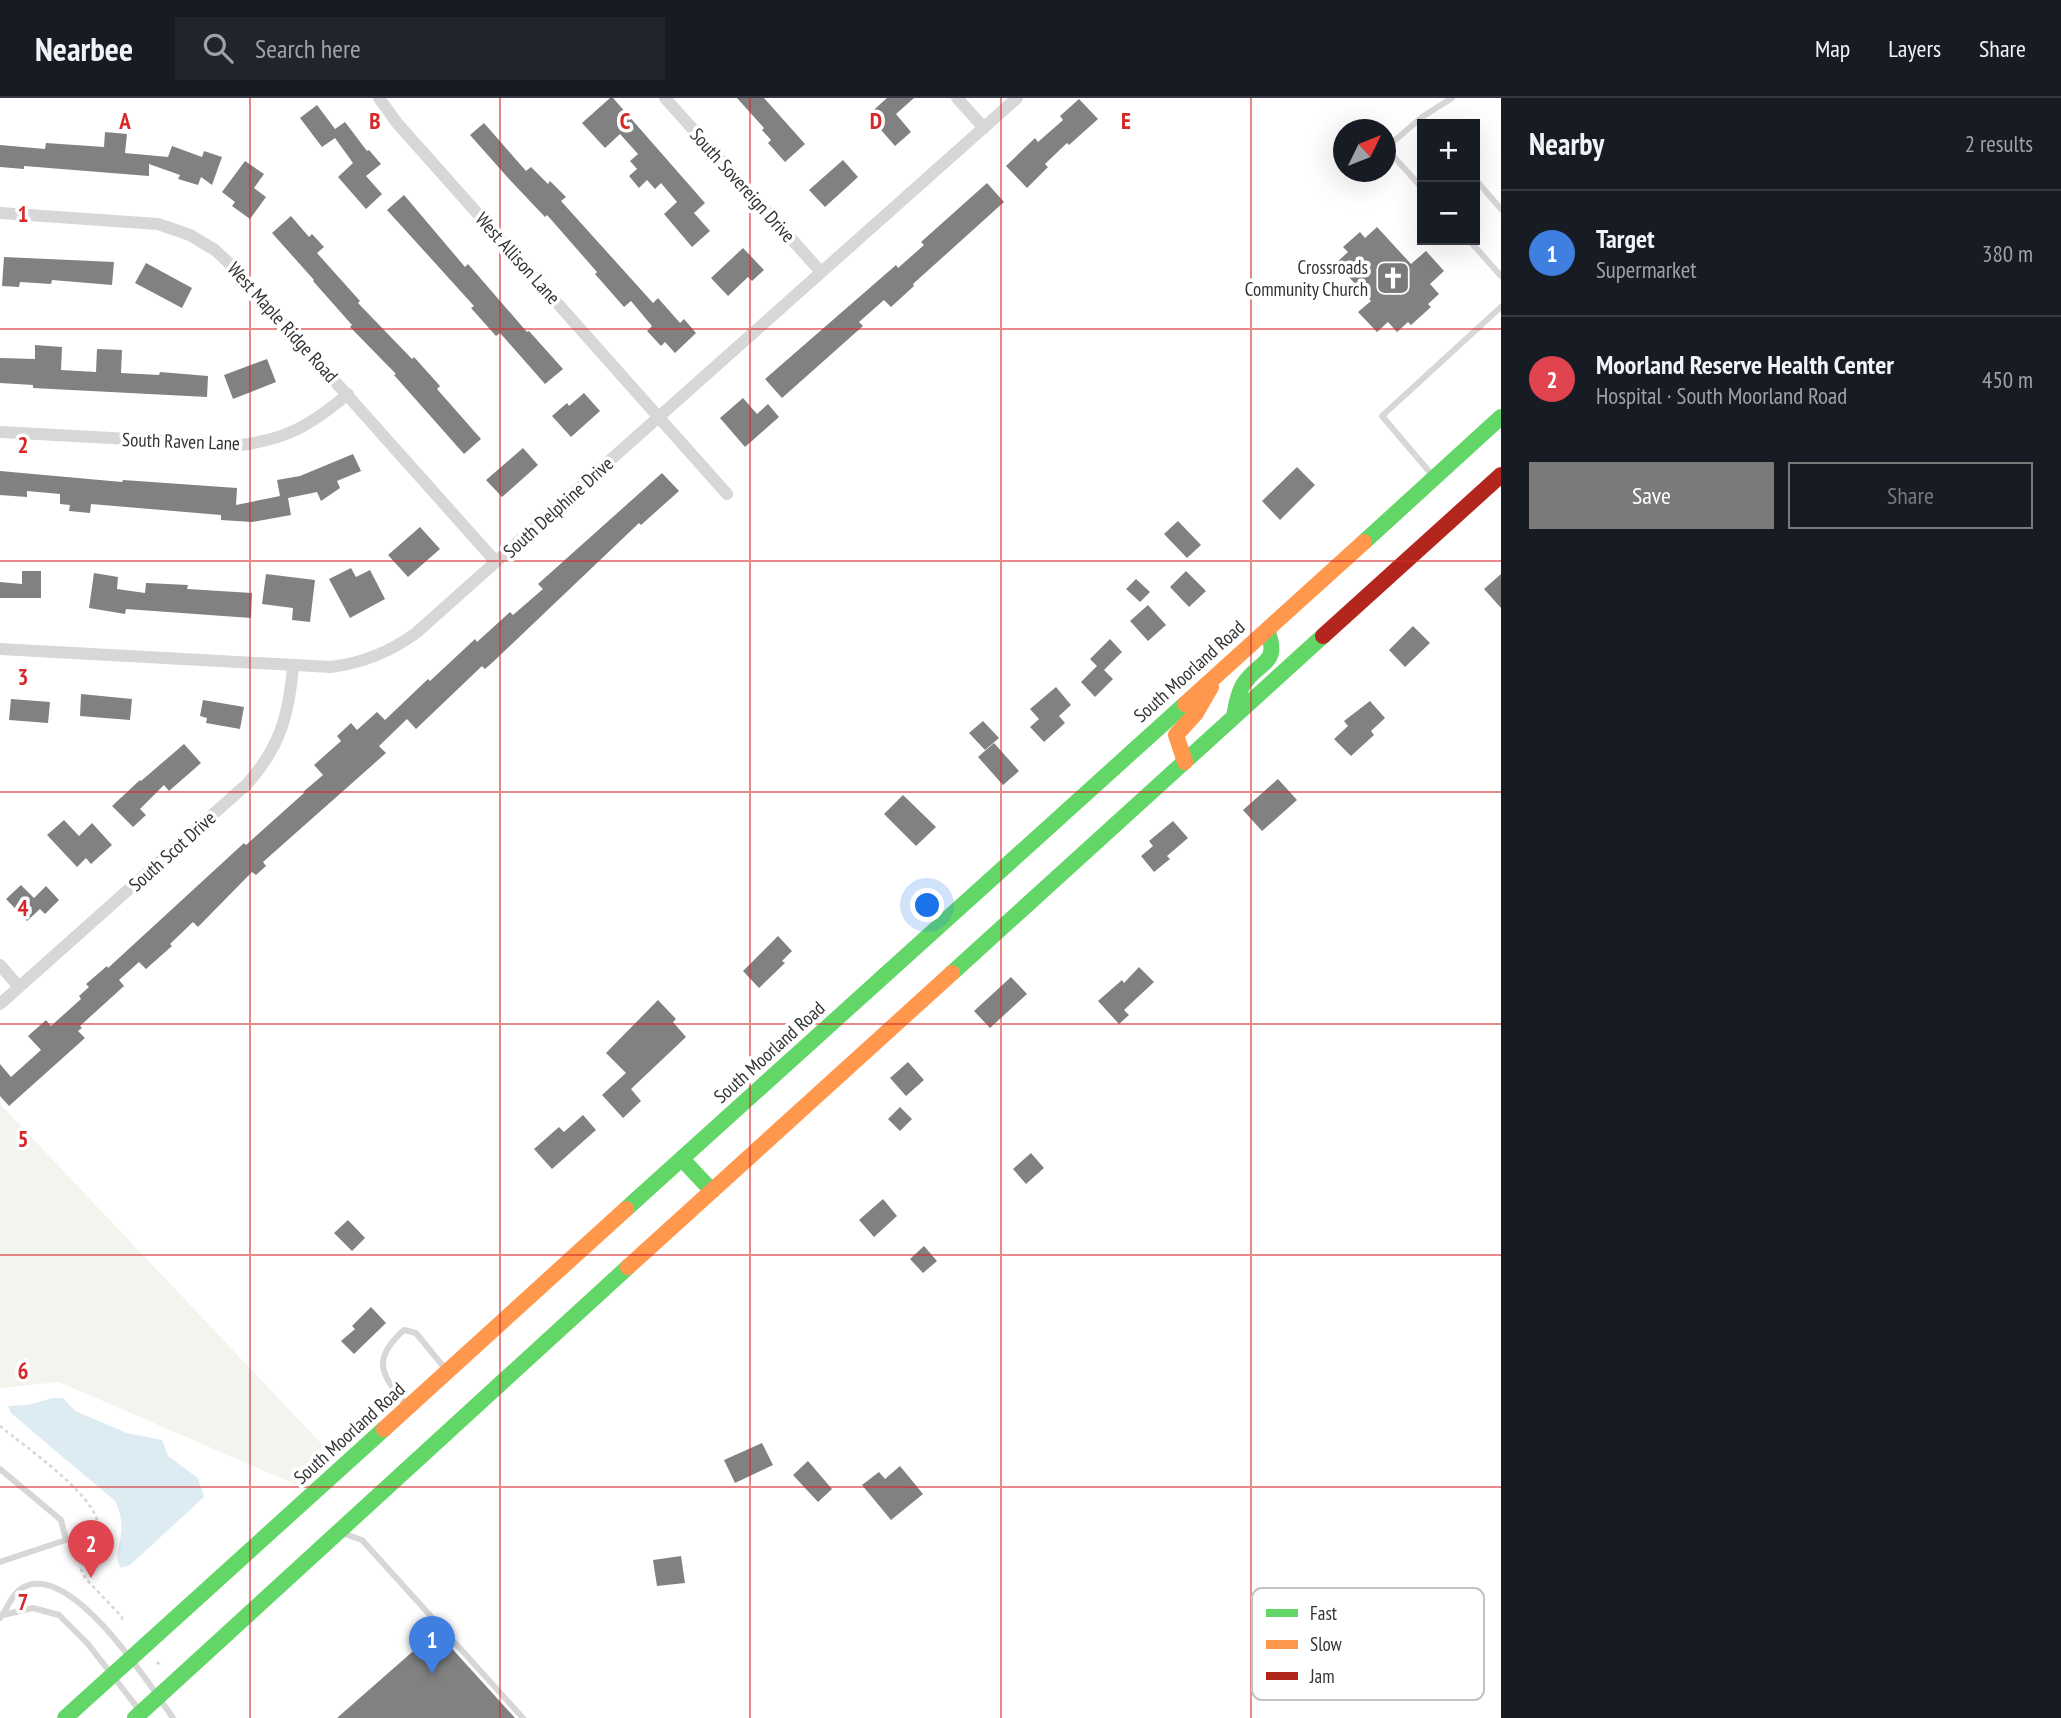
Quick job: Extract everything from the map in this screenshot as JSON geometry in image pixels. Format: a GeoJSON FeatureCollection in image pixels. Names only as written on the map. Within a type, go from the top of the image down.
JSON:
{"type":"FeatureCollection","features":[{"type":"Feature","properties":{"kind":"main road","name":"South Moorland Road"},"geometry":{"type":"LineString","coordinates":[[65,1718],[1501,417]]}},
{"type":"Feature","properties":{"kind":"main road"},"geometry":{"type":"LineString","coordinates":[[140,1716],[158,1696],[337,1531],[1501,475]]}},
{"type":"Feature","properties":{"kind":"main road"},"geometry":{"type":"LineString","coordinates":[[1234,717],[1238,695],[1244,683],[1272,654],[1273,645],[1266,630]]}},
{"type":"Feature","properties":{"kind":"main road"},"geometry":{"type":"LineString","coordinates":[[1185,762],[1176,735],[1196,713],[1220,672]]}},
{"type":"Feature","properties":{"kind":"main road"},"geometry":{"type":"LineString","coordinates":[[682,1159],[712,1191]]}},
{"type":"Feature","properties":{"kind":"street","name":"West Allison Lane"},"geometry":{"type":"LineString","coordinates":[[379,98],[397,123],[727,494]]}},
{"type":"Feature","properties":{"kind":"street","name":"South Sovereign Drive"},"geometry":{"type":"LineString","coordinates":[[665,98],[821,272]]}},
{"type":"Feature","properties":{"kind":"street"},"geometry":{"type":"LineString","coordinates":[[957,98],[984,128]]}},
{"type":"Feature","properties":{"kind":"street","name":"South Delphine Drive"},"geometry":{"type":"LineString","coordinates":[[0,649],[331,667],[354,664],[396,647],[416,633],[1017,98]]}},
{"type":"Feature","properties":{"kind":"street","name":"West Maple Ridge Road"},"geometry":{"type":"LineString","coordinates":[[0,214],[140,222],[169,227],[190,235],[215,250],[348,394],[496,562]]}},
{"type":"Feature","properties":{"kind":"street","name":"South Raven Lane"},"geometry":{"type":"LineString","coordinates":[[0,432],[241,445],[263,442],[306,426],[348,394]]}},
{"type":"Feature","properties":{"kind":"street","name":"South Scot Drive"},"geometry":{"type":"LineString","coordinates":[[0,1004],[247,784],[263,766],[276,745],[286,718],[293,666]]}},
{"type":"Feature","properties":{"kind":"street"},"geometry":{"type":"LineString","coordinates":[[0,965],[19,987]]}},
{"type":"Feature","properties":{"kind":"lane"},"geometry":{"type":"LineString","coordinates":[[1417,182],[1386,148],[1422,117],[1452,98]]}},
{"type":"Feature","properties":{"kind":"lane"},"geometry":{"type":"LineString","coordinates":[[1478,182],[1501,209]]}},
{"type":"Feature","properties":{"kind":"lane"},"geometry":{"type":"LineString","coordinates":[[1473,245],[1501,276]]}},
{"type":"Feature","properties":{"kind":"lane"},"geometry":{"type":"LineString","coordinates":[[1434,478],[1382,416],[1501,307]]}},
{"type":"Feature","properties":{"kind":"lane"},"geometry":{"type":"LineString","coordinates":[[409,1407],[382,1371],[381,1360],[395,1338],[404,1330],[416,1334],[448,1372]]}},
{"type":"Feature","properties":{"kind":"lane"},"geometry":{"type":"LineString","coordinates":[[0,1469],[61,1520],[66,1540],[0,1562]]}},
{"type":"Feature","properties":{"kind":"lane"},"geometry":{"type":"LineString","coordinates":[[337,1531],[362,1540],[523,1718]]}},
{"type":"Feature","properties":{"kind":"lane"},"geometry":{"type":"LineString","coordinates":[[1,1616],[13,1595],[24,1586],[42,1584],[61,1589],[77,1599],[110,1634],[173,1718]]}},
{"type":"Feature","properties":{"kind":"lane"},"geometry":{"type":"LineString","coordinates":[[1,1616],[33,1608],[59,1615],[88,1644],[140,1716]]}},
{"type":"Feature","properties":{"kind":"path"},"geometry":{"type":"LineString","coordinates":[[157,1662],[162,1667]]}},
{"type":"Feature","properties":{"kind":"shaded area"},"geometry":{"type":"Polygon","coordinates":[[[0,1104],[333,1456],[297,1485],[59,1382],[0,1388],[0,1104]]]}},
{"type":"Feature","properties":{"kind":"shaded area"},"geometry":{"type":"Polygon","coordinates":[[[63,1398],[75,1411],[127,1433],[162,1440],[168,1456],[198,1478],[204,1497],[130,1565],[121,1568],[117,1560],[122,1526],[115,1501],[11,1413],[8,1406],[27,1405],[63,1398]]]}},
{"type":"Feature","properties":{"kind":"building"},"geometry":{"type":"Polygon","coordinates":[[[613,98],[705,203],[694,213],[710,231],[692,247],[664,214],[677,202],[661,183],[655,189],[647,180],[639,188],[629,176],[637,169],[630,161],[638,154],[620,134],[605,148],[582,123],[613,98]]]}},
{"type":"Feature","properties":{"kind":"building"},"geometry":{"type":"Polygon","coordinates":[[[737,98],[764,98],[805,144],[785,162],[768,143],[771,140],[762,130],[764,128],[737,98]]]}},
{"type":"Feature","properties":{"kind":"building"},"geometry":{"type":"Polygon","coordinates":[[[887,98],[914,98],[896,114],[911,132],[895,146],[868,115],[887,98]]]}},
{"type":"Feature","properties":{"kind":"building"},"geometry":{"type":"Polygon","coordinates":[[[1079,99],[1098,119],[1045,164],[1048,167],[1027,188],[1006,166],[1035,138],[1038,142],[1063,120],[1060,116],[1079,99]]]}},
{"type":"Feature","properties":{"kind":"building"},"geometry":{"type":"Polygon","coordinates":[[[317,105],[335,129],[345,122],[367,151],[381,164],[366,176],[382,194],[366,209],[338,177],[353,163],[335,138],[322,147],[300,118],[317,105]]]}},
{"type":"Feature","properties":{"kind":"building"},"geometry":{"type":"Polygon","coordinates":[[[484,123],[526,171],[531,167],[566,197],[561,201],[653,303],[658,298],[680,323],[684,319],[696,333],[675,353],[665,342],[661,346],[647,331],[652,326],[631,301],[624,307],[547,215],[545,217],[470,135],[484,123]]]}},
{"type":"Feature","properties":{"kind":"building"},"geometry":{"type":"Polygon","coordinates":[[[105,132],[127,134],[125,153],[168,157],[172,146],[202,157],[204,151],[222,157],[212,185],[201,177],[198,185],[178,179],[180,175],[149,164],[149,176],[24,166],[24,169],[0,167],[0,145],[45,149],[46,143],[104,147],[105,132]]]}},
{"type":"Feature","properties":{"kind":"building"},"geometry":{"type":"Polygon","coordinates":[[[843,160],[858,177],[825,207],[809,190],[843,160]]]}},
{"type":"Feature","properties":{"kind":"building"},"geometry":{"type":"Polygon","coordinates":[[[245,161],[264,174],[254,188],[266,197],[250,219],[232,206],[235,202],[222,192],[245,161]]]}},
{"type":"Feature","properties":{"kind":"building"},"geometry":{"type":"Polygon","coordinates":[[[987,183],[1004,202],[891,307],[884,300],[859,322],[863,326],[782,398],[765,379],[896,265],[898,268],[924,245],[921,242],[987,183]]]}},
{"type":"Feature","properties":{"kind":"building"},"geometry":{"type":"Polygon","coordinates":[[[404,195],[465,267],[468,264],[563,369],[545,384],[500,333],[496,336],[471,308],[474,306],[387,210],[404,195]]]}},
{"type":"Feature","properties":{"kind":"building"},"geometry":{"type":"Polygon","coordinates":[[[291,216],[309,237],[312,234],[324,247],[317,253],[360,301],[358,303],[412,359],[414,357],[440,386],[437,389],[481,439],[464,454],[394,375],[396,374],[350,327],[352,325],[272,233],[291,216]]]}},
{"type":"Feature","properties":{"kind":"building","name":"Crossroads Community Church"},"geometry":{"type":"Polygon","coordinates":[[[1377,227],[1411,264],[1426,251],[1444,271],[1430,284],[1439,294],[1428,304],[1431,307],[1411,325],[1408,322],[1397,332],[1388,322],[1377,332],[1358,312],[1371,301],[1336,263],[1348,252],[1343,247],[1360,232],[1365,238],[1377,227]]]}},
{"type":"Feature","properties":{"kind":"building"},"geometry":{"type":"Polygon","coordinates":[[[743,248],[764,270],[752,281],[748,277],[728,296],[711,278],[743,248]]]}},
{"type":"Feature","properties":{"kind":"building"},"geometry":{"type":"Polygon","coordinates":[[[4,257],[114,262],[112,285],[52,280],[51,284],[20,282],[19,287],[2,286],[4,257]]]}},
{"type":"Feature","properties":{"kind":"building"},"geometry":{"type":"Polygon","coordinates":[[[146,263],[192,288],[182,308],[135,283],[146,263]]]}},
{"type":"Feature","properties":{"kind":"building"},"geometry":{"type":"Polygon","coordinates":[[[35,345],[62,347],[61,370],[96,372],[97,349],[122,350],[121,373],[159,375],[160,372],[208,376],[207,397],[33,388],[33,385],[0,383],[0,358],[35,359],[35,345]]]}},
{"type":"Feature","properties":{"kind":"building"},"geometry":{"type":"Polygon","coordinates":[[[267,359],[276,382],[233,399],[224,375],[267,359]]]}},
{"type":"Feature","properties":{"kind":"building"},"geometry":{"type":"Polygon","coordinates":[[[584,393],[600,411],[571,437],[552,416],[584,393]]]}},
{"type":"Feature","properties":{"kind":"building"},"geometry":{"type":"Polygon","coordinates":[[[743,398],[757,414],[768,404],[779,417],[745,447],[720,418],[743,398]]]}},
{"type":"Feature","properties":{"kind":"building"},"geometry":{"type":"Polygon","coordinates":[[[523,448],[538,465],[502,497],[486,480],[523,448]]]}},
{"type":"Feature","properties":{"kind":"building"},"geometry":{"type":"Polygon","coordinates":[[[353,454],[361,471],[337,481],[340,488],[321,501],[317,492],[288,498],[291,515],[252,522],[221,520],[221,515],[91,504],[90,513],[69,511],[70,505],[60,504],[60,494],[27,491],[27,497],[0,495],[0,471],[122,482],[237,488],[236,505],[280,496],[277,480],[300,476],[353,454]]]}},
{"type":"Feature","properties":{"kind":"building"},"geometry":{"type":"Polygon","coordinates":[[[1297,467],[1315,485],[1280,520],[1262,501],[1297,467]]]}},
{"type":"Feature","properties":{"kind":"building"},"geometry":{"type":"Polygon","coordinates":[[[662,473],[679,491],[641,525],[639,523],[494,661],[485,669],[482,666],[416,729],[407,719],[379,746],[386,753],[263,862],[266,866],[256,875],[252,872],[198,927],[193,922],[170,944],[172,946],[146,969],[139,962],[119,980],[124,986],[80,1026],[82,1028],[78,1031],[85,1038],[9,1106],[0,1096],[0,1064],[11,1077],[41,1050],[28,1036],[46,1020],[51,1026],[81,999],[79,996],[89,987],[86,984],[107,966],[108,968],[244,843],[246,845],[323,775],[314,765],[341,741],[337,736],[351,723],[357,730],[377,712],[385,720],[475,639],[477,642],[510,612],[513,615],[543,589],[538,584],[662,473]]]}},
{"type":"Feature","properties":{"kind":"building"},"geometry":{"type":"Polygon","coordinates":[[[1178,521],[1201,545],[1187,558],[1164,534],[1178,521]]]}},
{"type":"Feature","properties":{"kind":"building"},"geometry":{"type":"Polygon","coordinates":[[[420,527],[440,549],[408,577],[388,555],[420,527]]]}},
{"type":"Feature","properties":{"kind":"building"},"geometry":{"type":"Polygon","coordinates":[[[351,568],[356,577],[370,570],[385,599],[350,618],[329,579],[351,568]]]}},
{"type":"Feature","properties":{"kind":"building"},"geometry":{"type":"Polygon","coordinates":[[[22,571],[41,571],[41,598],[0,598],[0,582],[22,584],[22,571]]]}},
{"type":"Feature","properties":{"kind":"building"},"geometry":{"type":"Polygon","coordinates":[[[1186,571],[1206,591],[1189,607],[1170,587],[1186,571]]]}},
{"type":"Feature","properties":{"kind":"building"},"geometry":{"type":"Polygon","coordinates":[[[94,573],[118,577],[117,589],[145,593],[146,583],[188,585],[187,589],[252,593],[251,618],[126,609],[125,614],[89,608],[94,573]]]}},
{"type":"Feature","properties":{"kind":"building"},"geometry":{"type":"Polygon","coordinates":[[[266,574],[315,580],[310,622],[292,620],[293,608],[262,604],[266,574]]]}},
{"type":"Feature","properties":{"kind":"building"},"geometry":{"type":"Polygon","coordinates":[[[1501,574],[1501,608],[1484,589],[1501,574]]]}},
{"type":"Feature","properties":{"kind":"building"},"geometry":{"type":"Polygon","coordinates":[[[1136,579],[1150,592],[1140,602],[1126,589],[1136,579]]]}},
{"type":"Feature","properties":{"kind":"building"},"geometry":{"type":"Polygon","coordinates":[[[1148,605],[1166,625],[1148,641],[1130,621],[1148,605]]]}},
{"type":"Feature","properties":{"kind":"building"},"geometry":{"type":"Polygon","coordinates":[[[1413,626],[1430,643],[1405,667],[1389,650],[1413,626]]]}},
{"type":"Feature","properties":{"kind":"building"},"geometry":{"type":"Polygon","coordinates":[[[1110,639],[1122,652],[1104,670],[1113,679],[1095,697],[1081,682],[1097,666],[1090,659],[1110,639]]]}},
{"type":"Feature","properties":{"kind":"building"},"geometry":{"type":"Polygon","coordinates":[[[1056,687],[1071,705],[1059,716],[1065,723],[1044,742],[1030,727],[1039,719],[1030,709],[1056,687]]]}},
{"type":"Feature","properties":{"kind":"building"},"geometry":{"type":"Polygon","coordinates":[[[81,694],[132,699],[130,720],[80,716],[81,694]]]}},
{"type":"Feature","properties":{"kind":"building"},"geometry":{"type":"Polygon","coordinates":[[[11,699],[50,702],[48,723],[9,720],[11,699]]]}},
{"type":"Feature","properties":{"kind":"building"},"geometry":{"type":"Polygon","coordinates":[[[203,700],[244,707],[240,729],[206,723],[207,718],[200,716],[203,700]]]}},
{"type":"Feature","properties":{"kind":"building"},"geometry":{"type":"Polygon","coordinates":[[[1370,701],[1385,718],[1371,731],[1374,735],[1351,756],[1334,739],[1348,726],[1344,721],[1370,701]]]}},
{"type":"Feature","properties":{"kind":"building"},"geometry":{"type":"Polygon","coordinates":[[[983,721],[999,738],[985,750],[969,733],[983,721]]]}},
{"type":"Feature","properties":{"kind":"building"},"geometry":{"type":"Polygon","coordinates":[[[994,743],[1019,771],[1003,785],[978,757],[994,743]]]}},
{"type":"Feature","properties":{"kind":"building"},"geometry":{"type":"Polygon","coordinates":[[[184,744],[201,763],[169,791],[164,785],[140,809],[146,815],[133,827],[112,806],[184,744]]]}},
{"type":"Feature","properties":{"kind":"building"},"geometry":{"type":"Polygon","coordinates":[[[1278,779],[1297,800],[1262,831],[1243,810],[1278,779]]]}},
{"type":"Feature","properties":{"kind":"building"},"geometry":{"type":"Polygon","coordinates":[[[903,795],[936,827],[916,846],[884,814],[903,795]]]}},
{"type":"Feature","properties":{"kind":"building"},"geometry":{"type":"Polygon","coordinates":[[[64,820],[79,836],[92,823],[112,845],[91,864],[86,858],[77,867],[47,835],[64,820]]]}},
{"type":"Feature","properties":{"kind":"building"},"geometry":{"type":"Polygon","coordinates":[[[1173,821],[1188,838],[1167,856],[1170,859],[1154,872],[1141,856],[1153,846],[1149,841],[1173,821]]]}},
{"type":"Feature","properties":{"kind":"building"},"geometry":{"type":"Polygon","coordinates":[[[21,885],[34,898],[46,886],[59,900],[45,914],[40,909],[27,921],[6,899],[21,885]]]}},
{"type":"Feature","properties":{"kind":"building"},"geometry":{"type":"Polygon","coordinates":[[[778,936],[792,951],[782,961],[785,963],[759,988],[743,971],[778,936]]]}},
{"type":"Feature","properties":{"kind":"building"},"geometry":{"type":"Polygon","coordinates":[[[1139,967],[1154,982],[1124,1010],[1129,1015],[1119,1024],[1098,1001],[1122,980],[1124,983],[1139,967]]]}},
{"type":"Feature","properties":{"kind":"building"},"geometry":{"type":"Polygon","coordinates":[[[1011,977],[1027,994],[990,1028],[974,1011],[1011,977]]]}},
{"type":"Feature","properties":{"kind":"building"},"geometry":{"type":"Polygon","coordinates":[[[658,1000],[676,1019],[673,1022],[686,1037],[631,1089],[641,1101],[623,1118],[602,1095],[626,1073],[606,1053],[658,1000]]]}},
{"type":"Feature","properties":{"kind":"building"},"geometry":{"type":"Polygon","coordinates":[[[908,1062],[924,1080],[906,1096],[890,1078],[908,1062]]]}},
{"type":"Feature","properties":{"kind":"building"},"geometry":{"type":"Polygon","coordinates":[[[900,1107],[912,1119],[900,1131],[888,1119],[900,1107]]]}},
{"type":"Feature","properties":{"kind":"building"},"geometry":{"type":"Polygon","coordinates":[[[583,1115],[596,1130],[552,1169],[534,1149],[559,1127],[564,1132],[583,1115]]]}},
{"type":"Feature","properties":{"kind":"building"},"geometry":{"type":"Polygon","coordinates":[[[1031,1153],[1044,1168],[1026,1184],[1013,1169],[1031,1153]]]}},
{"type":"Feature","properties":{"kind":"building"},"geometry":{"type":"Polygon","coordinates":[[[883,1199],[897,1216],[874,1237],[859,1220],[883,1199]]]}},
{"type":"Feature","properties":{"kind":"building"},"geometry":{"type":"Polygon","coordinates":[[[348,1220],[365,1238],[352,1251],[334,1233],[348,1220]]]}},
{"type":"Feature","properties":{"kind":"building"},"geometry":{"type":"Polygon","coordinates":[[[924,1246],[937,1261],[923,1273],[910,1259],[924,1246]]]}},
{"type":"Feature","properties":{"kind":"building"},"geometry":{"type":"Polygon","coordinates":[[[371,1307],[386,1323],[354,1354],[341,1341],[355,1329],[352,1326],[371,1307]]]}},
{"type":"Feature","properties":{"kind":"building"},"geometry":{"type":"Polygon","coordinates":[[[762,1443],[773,1465],[735,1483],[724,1460],[762,1443]]]}},
{"type":"Feature","properties":{"kind":"building"},"geometry":{"type":"Polygon","coordinates":[[[808,1461],[832,1489],[818,1502],[793,1475],[808,1461]]]}},
{"type":"Feature","properties":{"kind":"building"},"geometry":{"type":"Polygon","coordinates":[[[900,1466],[923,1494],[891,1520],[862,1485],[879,1472],[885,1479],[900,1466]]]}},
{"type":"Feature","properties":{"kind":"building"},"geometry":{"type":"Polygon","coordinates":[[[681,1556],[685,1583],[657,1586],[653,1560],[681,1556]]]}},
{"type":"Feature","properties":{"kind":"building"},"geometry":{"type":"Polygon","coordinates":[[[436,1631],[515,1718],[337,1718],[436,1631]]]}},
{"type":"Feature","properties":{"kind":"traffic: fast"},"geometry":{"type":"LineString","coordinates":[[1364,542],[1501,417]]}},
{"type":"Feature","properties":{"kind":"traffic: fast"},"geometry":{"type":"LineString","coordinates":[[1234,717],[1243,685],[1270,656],[1271,641],[1267,630]]}},
{"type":"Feature","properties":{"kind":"traffic: fast"},"geometry":{"type":"LineString","coordinates":[[952,973],[1323,636]]}},
{"type":"Feature","properties":{"kind":"traffic: fast"},"geometry":{"type":"LineString","coordinates":[[626,1209],[1185,704]]}},
{"type":"Feature","properties":{"kind":"traffic: fast"},"geometry":{"type":"LineString","coordinates":[[682,1159],[712,1191]]}},
{"type":"Feature","properties":{"kind":"traffic: fast"},"geometry":{"type":"LineString","coordinates":[[135,1718],[628,1267]]}},
{"type":"Feature","properties":{"kind":"traffic: fast"},"geometry":{"type":"LineString","coordinates":[[65,1718],[384,1429]]}},
{"type":"Feature","properties":{"kind":"traffic: slow"},"geometry":{"type":"LineString","coordinates":[[1185,704],[1364,542]]}},
{"type":"Feature","properties":{"kind":"traffic: slow"},"geometry":{"type":"LineString","coordinates":[[1185,762],[1176,735],[1196,713],[1211,687]]}},
{"type":"Feature","properties":{"kind":"traffic: slow"},"geometry":{"type":"LineString","coordinates":[[628,1267],[952,973]]}},
{"type":"Feature","properties":{"kind":"traffic: slow"},"geometry":{"type":"LineString","coordinates":[[384,1429],[626,1209]]}},
{"type":"Feature","properties":{"kind":"traffic: jam"},"geometry":{"type":"LineString","coordinates":[[1323,636],[1501,475]]}},
{"type":"Feature","properties":{"kind":"place","name":"Crossroads Community Church"},"geometry":{"type":"Point","coordinates":[1393,278]}},
{"type":"Feature","properties":{"kind":"place","name":"Moorland Reserve Health Center"},"geometry":{"type":"Point","coordinates":[91,1578]}},
{"type":"Feature","properties":{"kind":"place","name":"Target"},"geometry":{"type":"Point","coordinates":[432,1674]}}]}
